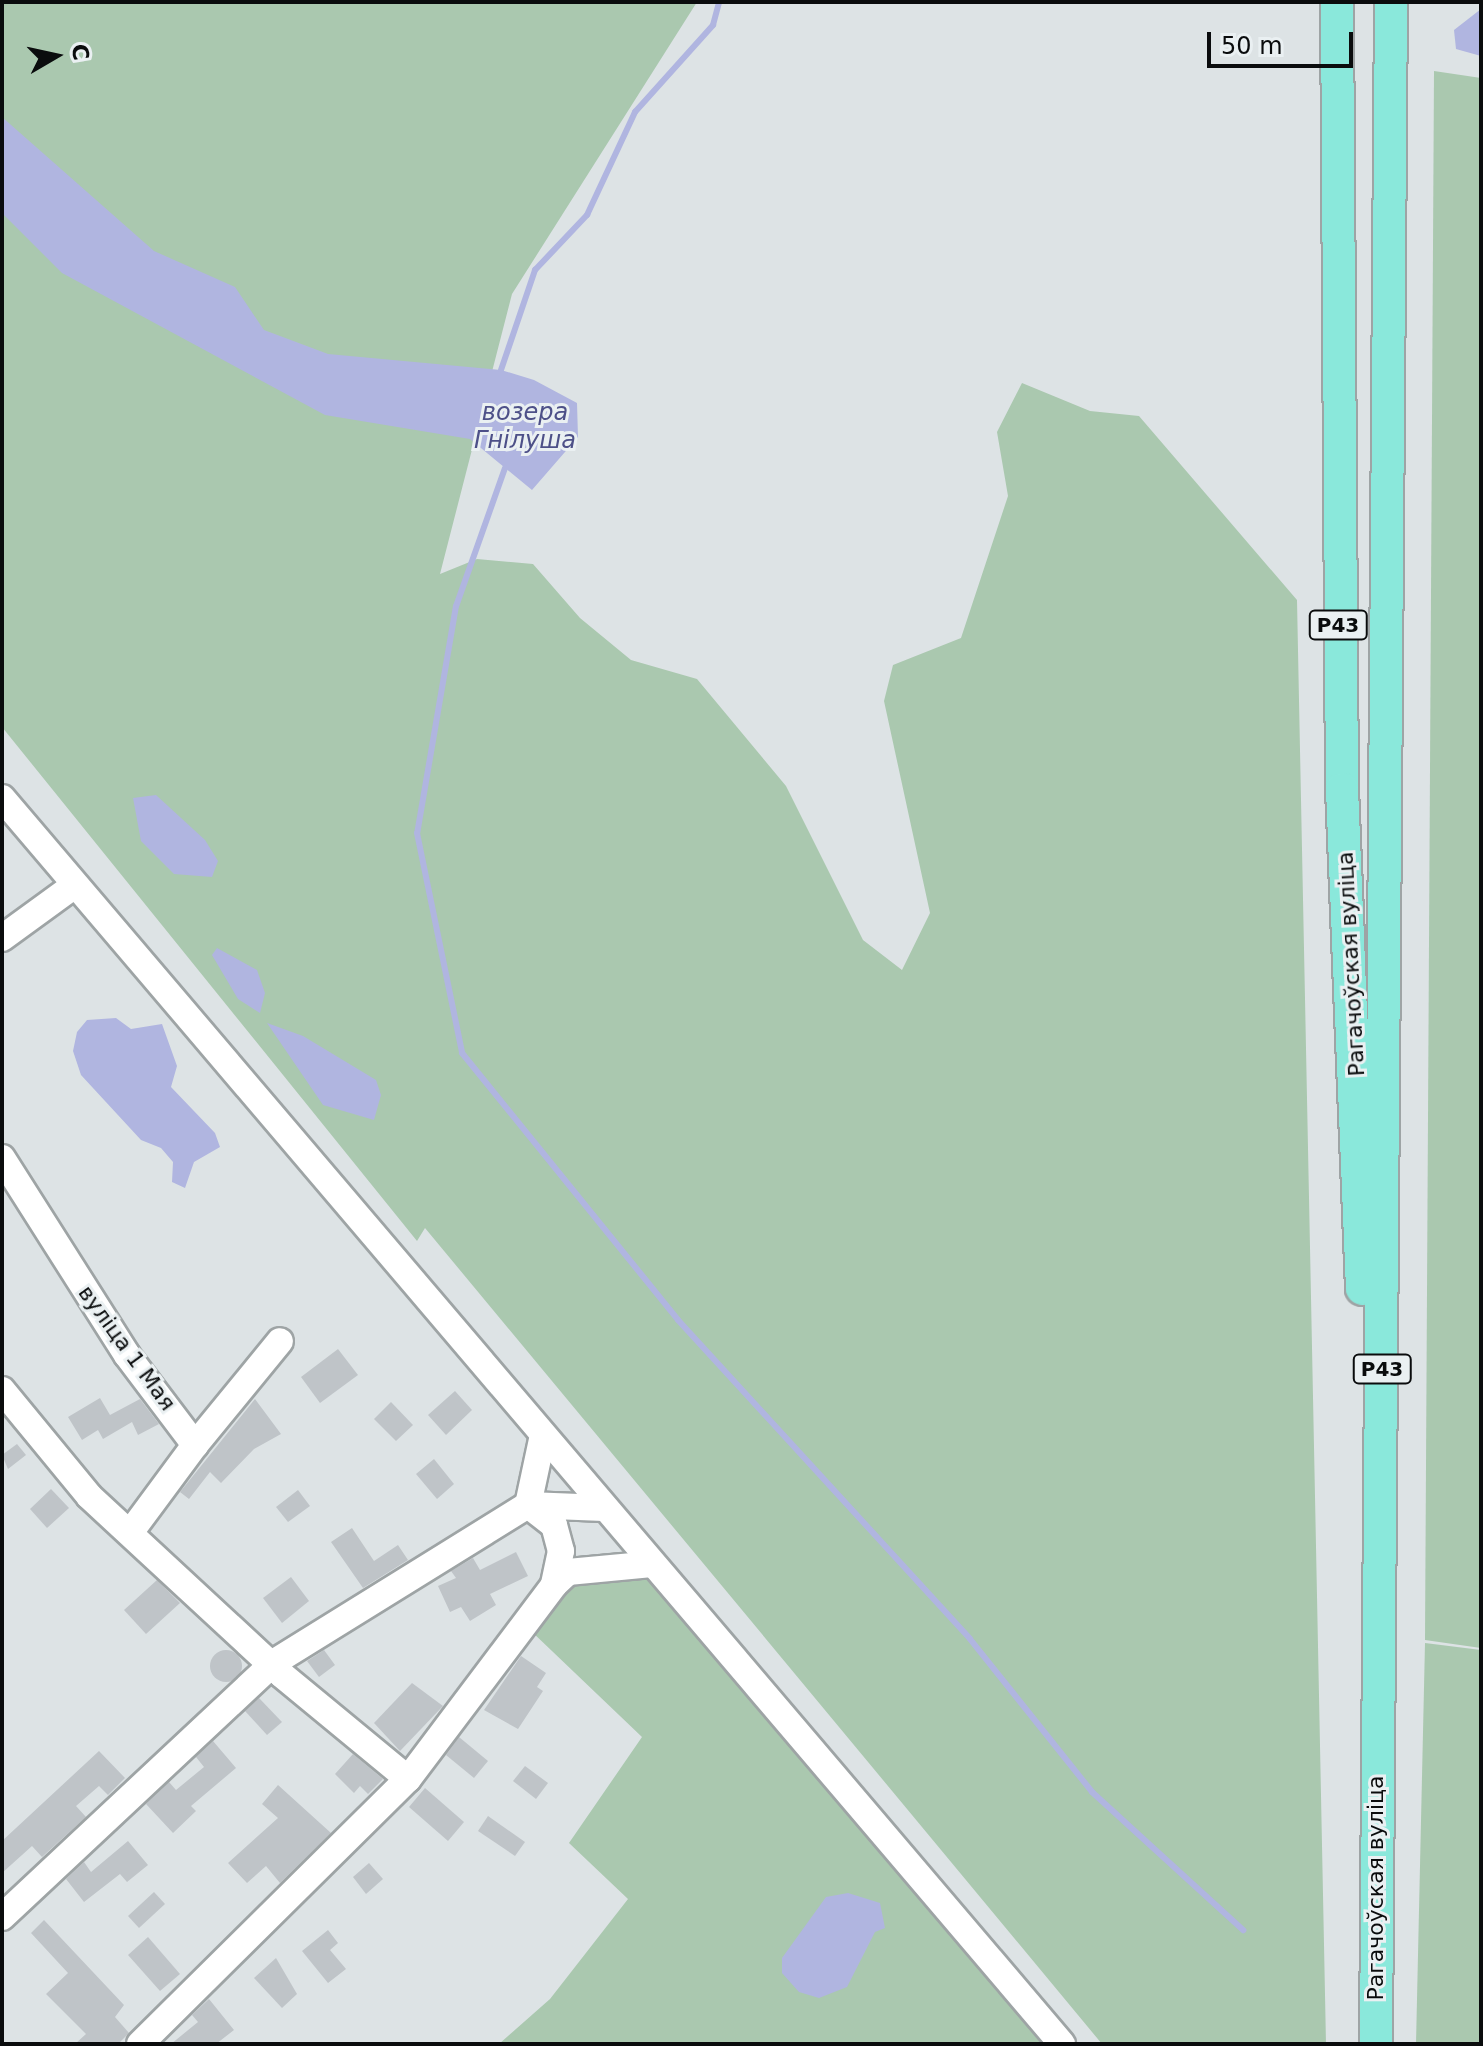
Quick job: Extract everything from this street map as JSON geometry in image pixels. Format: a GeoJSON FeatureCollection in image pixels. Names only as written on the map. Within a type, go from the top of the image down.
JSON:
{"type":"FeatureCollection","features":[{"type":"Feature","properties":{"kind":"main road","name":"Рагачоўская вуліца"},"geometry":{"type":"LineString","coordinates":[[1337,2],[1333,196],[1342,789],[1376,1732]]}},
{"type":"Feature","properties":{"kind":"main road","name":"Рагачоўская вуліца"},"geometry":{"type":"LineString","coordinates":[[1376,2044],[1391,2]]}},
{"type":"Feature","properties":{"kind":"street"},"geometry":{"type":"LineString","coordinates":[[2,798],[1062,2044]]}},
{"type":"Feature","properties":{"kind":"street"},"geometry":{"type":"LineString","coordinates":[[2,938],[75,885]]}},
{"type":"Feature","properties":{"kind":"street","name":"вуліца 1 Мая"},"geometry":{"type":"LineString","coordinates":[[2,1158],[127,1355],[195,1445]]}},
{"type":"Feature","properties":{"kind":"street"},"geometry":{"type":"LineString","coordinates":[[130,1533],[195,1445],[280,1341]]}},
{"type":"Feature","properties":{"kind":"street"},"geometry":{"type":"LineString","coordinates":[[2,1390],[89,1496],[273,1663],[408,1779]]}},
{"type":"Feature","properties":{"kind":"street"},"geometry":{"type":"LineString","coordinates":[[528,1505],[543,1435]]}},
{"type":"Feature","properties":{"kind":"street"},"geometry":{"type":"LineString","coordinates":[[528,1505],[554,1525],[561,1551],[554,1585]]}},
{"type":"Feature","properties":{"kind":"street"},"geometry":{"type":"LineString","coordinates":[[2,1917],[273,1663],[528,1505],[604,1508]]}},
{"type":"Feature","properties":{"kind":"street"},"geometry":{"type":"LineString","coordinates":[[140,2044],[408,1779],[554,1585],[568,1572],[652,1564]]}},
{"type":"Feature","properties":{"kind":"green space"},"geometry":{"type":"Polygon","coordinates":[[[2,2],[697,2],[512,294],[440,574],[477,559],[533,564],[580,618],[631,660],[697,679],[786,786],[863,940],[902,970],[930,913],[884,701],[893,665],[961,638],[1008,496],[997,432],[1022,383],[1090,411],[1139,416],[1297,600],[1326,2044],[1102,2044],[425,1228],[417,1241],[2,727],[2,2]]]}},
{"type":"Feature","properties":{"kind":"green space"},"geometry":{"type":"Polygon","coordinates":[[[1434,71],[1481,78],[1481,1648],[1425,1640],[1434,71]]]}},
{"type":"Feature","properties":{"kind":"green space"},"geometry":{"type":"Polygon","coordinates":[[[649,1575],[1048,2044],[499,2044],[550,1999],[628,1899],[569,1843],[642,1737],[530,1630],[574,1583],[649,1575]]]}},
{"type":"Feature","properties":{"kind":"green space"},"geometry":{"type":"Polygon","coordinates":[[[1425,1643],[1481,1650],[1481,2044],[1416,2044],[1425,1643]]]}},
{"type":"Feature","properties":{"kind":"water"},"geometry":{"type":"Polygon","coordinates":[[[1481,9],[1481,56],[1456,49],[1454,30],[1481,9]]]}},
{"type":"Feature","properties":{"kind":"water","name":"возера Гнілуша"},"geometry":{"type":"Polygon","coordinates":[[[2,117],[154,251],[235,287],[264,330],[328,354],[501,370],[534,380],[577,403],[578,437],[532,490],[470,439],[325,415],[62,273],[2,213],[2,117]]]}},
{"type":"Feature","properties":{"kind":"water"},"geometry":{"type":"Polygon","coordinates":[[[156,795],[205,840],[218,861],[212,877],[174,874],[141,841],[133,798],[156,795]]]}},
{"type":"Feature","properties":{"kind":"water"},"geometry":{"type":"Polygon","coordinates":[[[217,948],[257,970],[265,993],[260,1013],[238,999],[212,955],[217,948]]]}},
{"type":"Feature","properties":{"kind":"water"},"geometry":{"type":"Polygon","coordinates":[[[116,1018],[131,1029],[162,1024],[177,1066],[171,1087],[215,1133],[220,1147],[194,1162],[185,1188],[172,1182],[173,1162],[161,1148],[141,1140],[81,1075],[73,1051],[77,1032],[87,1020],[116,1018]]]}},
{"type":"Feature","properties":{"kind":"water"},"geometry":{"type":"Polygon","coordinates":[[[267,1023],[303,1036],[376,1080],[381,1095],[374,1120],[323,1105],[267,1023]]]}},
{"type":"Feature","properties":{"kind":"water"},"geometry":{"type":"Polygon","coordinates":[[[848,1893],[880,1903],[885,1928],[875,1932],[847,1987],[819,1998],[799,1992],[782,1973],[782,1958],[826,1897],[848,1893]]]}},
{"type":"Feature","properties":{"kind":"building"},"geometry":{"type":"Polygon","coordinates":[[[338,1349],[358,1375],[320,1403],[301,1377],[338,1349]]]}},
{"type":"Feature","properties":{"kind":"building"},"geometry":{"type":"Polygon","coordinates":[[[455,1391],[472,1410],[446,1435],[428,1415],[455,1391]]]}},
{"type":"Feature","properties":{"kind":"building"},"geometry":{"type":"Polygon","coordinates":[[[100,1398],[110,1415],[140,1399],[159,1424],[138,1435],[132,1422],[103,1439],[98,1430],[82,1440],[68,1417],[100,1398]]]}},
{"type":"Feature","properties":{"kind":"building"},"geometry":{"type":"Polygon","coordinates":[[[255,1399],[281,1434],[254,1449],[221,1483],[210,1472],[189,1499],[180,1492],[255,1399]]]}},
{"type":"Feature","properties":{"kind":"building"},"geometry":{"type":"Polygon","coordinates":[[[391,1402],[413,1425],[396,1441],[374,1419],[391,1402]]]}},
{"type":"Feature","properties":{"kind":"building"},"geometry":{"type":"Polygon","coordinates":[[[17,1444],[26,1455],[8,1469],[2,1455],[17,1444]]]}},
{"type":"Feature","properties":{"kind":"building"},"geometry":{"type":"Polygon","coordinates":[[[434,1459],[454,1484],[437,1499],[416,1474],[434,1459]]]}},
{"type":"Feature","properties":{"kind":"building"},"geometry":{"type":"Polygon","coordinates":[[[51,1489],[69,1508],[47,1528],[30,1509],[51,1489]]]}},
{"type":"Feature","properties":{"kind":"building"},"geometry":{"type":"Polygon","coordinates":[[[298,1490],[310,1506],[288,1522],[276,1507],[298,1490]]]}},
{"type":"Feature","properties":{"kind":"building"},"geometry":{"type":"Polygon","coordinates":[[[352,1528],[374,1561],[398,1545],[408,1560],[363,1588],[331,1542],[352,1528]]]}},
{"type":"Feature","properties":{"kind":"building"},"geometry":{"type":"Polygon","coordinates":[[[516,1552],[528,1576],[490,1594],[496,1605],[470,1621],[461,1607],[450,1612],[438,1586],[456,1578],[451,1571],[473,1558],[480,1570],[516,1552]]]}},
{"type":"Feature","properties":{"kind":"building"},"geometry":{"type":"Polygon","coordinates":[[[291,1577],[309,1601],[282,1623],[263,1598],[291,1577]]]}},
{"type":"Feature","properties":{"kind":"building"},"geometry":{"type":"Polygon","coordinates":[[[157,1580],[180,1603],[146,1634],[124,1610],[157,1580]]]}},
{"type":"Feature","properties":{"kind":"building"},"geometry":{"type":"Polygon","coordinates":[[[226,1650],[238,1654],[242,1666],[238,1678],[226,1682],[214,1678],[210,1666],[214,1654],[226,1650]]]}},
{"type":"Feature","properties":{"kind":"building"},"geometry":{"type":"Polygon","coordinates":[[[324,1650],[335,1665],[319,1677],[307,1661],[324,1650]]]}},
{"type":"Feature","properties":{"kind":"building"},"geometry":{"type":"Polygon","coordinates":[[[521,1656],[546,1673],[537,1687],[543,1691],[518,1729],[484,1710],[521,1656]]]}},
{"type":"Feature","properties":{"kind":"building"},"geometry":{"type":"Polygon","coordinates":[[[412,1683],[443,1706],[400,1751],[374,1723],[412,1683]]]}},
{"type":"Feature","properties":{"kind":"building"},"geometry":{"type":"Polygon","coordinates":[[[259,1698],[282,1722],[267,1735],[245,1711],[259,1698]]]}},
{"type":"Feature","properties":{"kind":"building"},"geometry":{"type":"Polygon","coordinates":[[[459,1737],[488,1761],[474,1778],[446,1755],[459,1737]]]}},
{"type":"Feature","properties":{"kind":"building"},"geometry":{"type":"Polygon","coordinates":[[[213,1741],[236,1768],[191,1806],[196,1811],[173,1833],[146,1804],[169,1782],[176,1790],[204,1767],[196,1757],[213,1741]]]}},
{"type":"Feature","properties":{"kind":"building"},"geometry":{"type":"Polygon","coordinates":[[[99,1751],[125,1778],[108,1795],[99,1786],[76,1806],[86,1817],[42,1857],[32,1846],[2,1873],[2,1841],[99,1751]]]}},
{"type":"Feature","properties":{"kind":"building"},"geometry":{"type":"Polygon","coordinates":[[[353,1754],[383,1779],[368,1794],[360,1786],[354,1793],[335,1774],[353,1754]]]}},
{"type":"Feature","properties":{"kind":"building"},"geometry":{"type":"Polygon","coordinates":[[[525,1766],[548,1783],[536,1799],[513,1781],[525,1766]]]}},
{"type":"Feature","properties":{"kind":"building"},"geometry":{"type":"Polygon","coordinates":[[[278,1785],[331,1833],[280,1883],[266,1866],[247,1883],[228,1863],[278,1818],[262,1804],[278,1785]]]}},
{"type":"Feature","properties":{"kind":"building"},"geometry":{"type":"Polygon","coordinates":[[[425,1788],[464,1822],[448,1841],[409,1807],[425,1788]]]}},
{"type":"Feature","properties":{"kind":"building"},"geometry":{"type":"Polygon","coordinates":[[[488,1816],[525,1842],[515,1856],[478,1831],[488,1816]]]}},
{"type":"Feature","properties":{"kind":"building"},"geometry":{"type":"Polygon","coordinates":[[[128,1841],[148,1865],[127,1882],[120,1874],[84,1902],[66,1879],[84,1862],[91,1872],[128,1841]]]}},
{"type":"Feature","properties":{"kind":"building"},"geometry":{"type":"Polygon","coordinates":[[[369,1863],[383,1879],[366,1894],[353,1877],[369,1863]]]}},
{"type":"Feature","properties":{"kind":"building"},"geometry":{"type":"Polygon","coordinates":[[[154,1892],[165,1904],[139,1928],[128,1916],[154,1892]]]}},
{"type":"Feature","properties":{"kind":"building"},"geometry":{"type":"Polygon","coordinates":[[[44,1920],[124,2005],[115,2017],[129,2033],[118,2044],[75,2044],[86,2034],[46,1994],[68,1973],[31,1933],[44,1920]]]}},
{"type":"Feature","properties":{"kind":"building"},"geometry":{"type":"Polygon","coordinates":[[[328,1930],[338,1943],[330,1950],[346,1969],[328,1983],[302,1951],[328,1930]]]}},
{"type":"Feature","properties":{"kind":"building"},"geometry":{"type":"Polygon","coordinates":[[[148,1937],[180,1974],[160,1991],[128,1955],[148,1937]]]}},
{"type":"Feature","properties":{"kind":"building"},"geometry":{"type":"Polygon","coordinates":[[[276,1958],[297,1994],[282,2008],[254,1978],[276,1958]]]}},
{"type":"Feature","properties":{"kind":"building"},"geometry":{"type":"Polygon","coordinates":[[[209,1999],[234,2030],[216,2044],[171,2044],[198,2022],[192,2015],[209,1999]]]}},
{"type":"Feature","properties":{"kind":"waterway"},"geometry":{"type":"LineString","coordinates":[[501,370],[535,270],[587,215],[635,112],[713,25],[719,2]]}},
{"type":"Feature","properties":{"kind":"waterway"},"geometry":{"type":"LineString","coordinates":[[505,468],[456,606],[417,833],[462,1053],[678,1320],[970,1639],[1092,1792],[1243,1930]]}}]}
